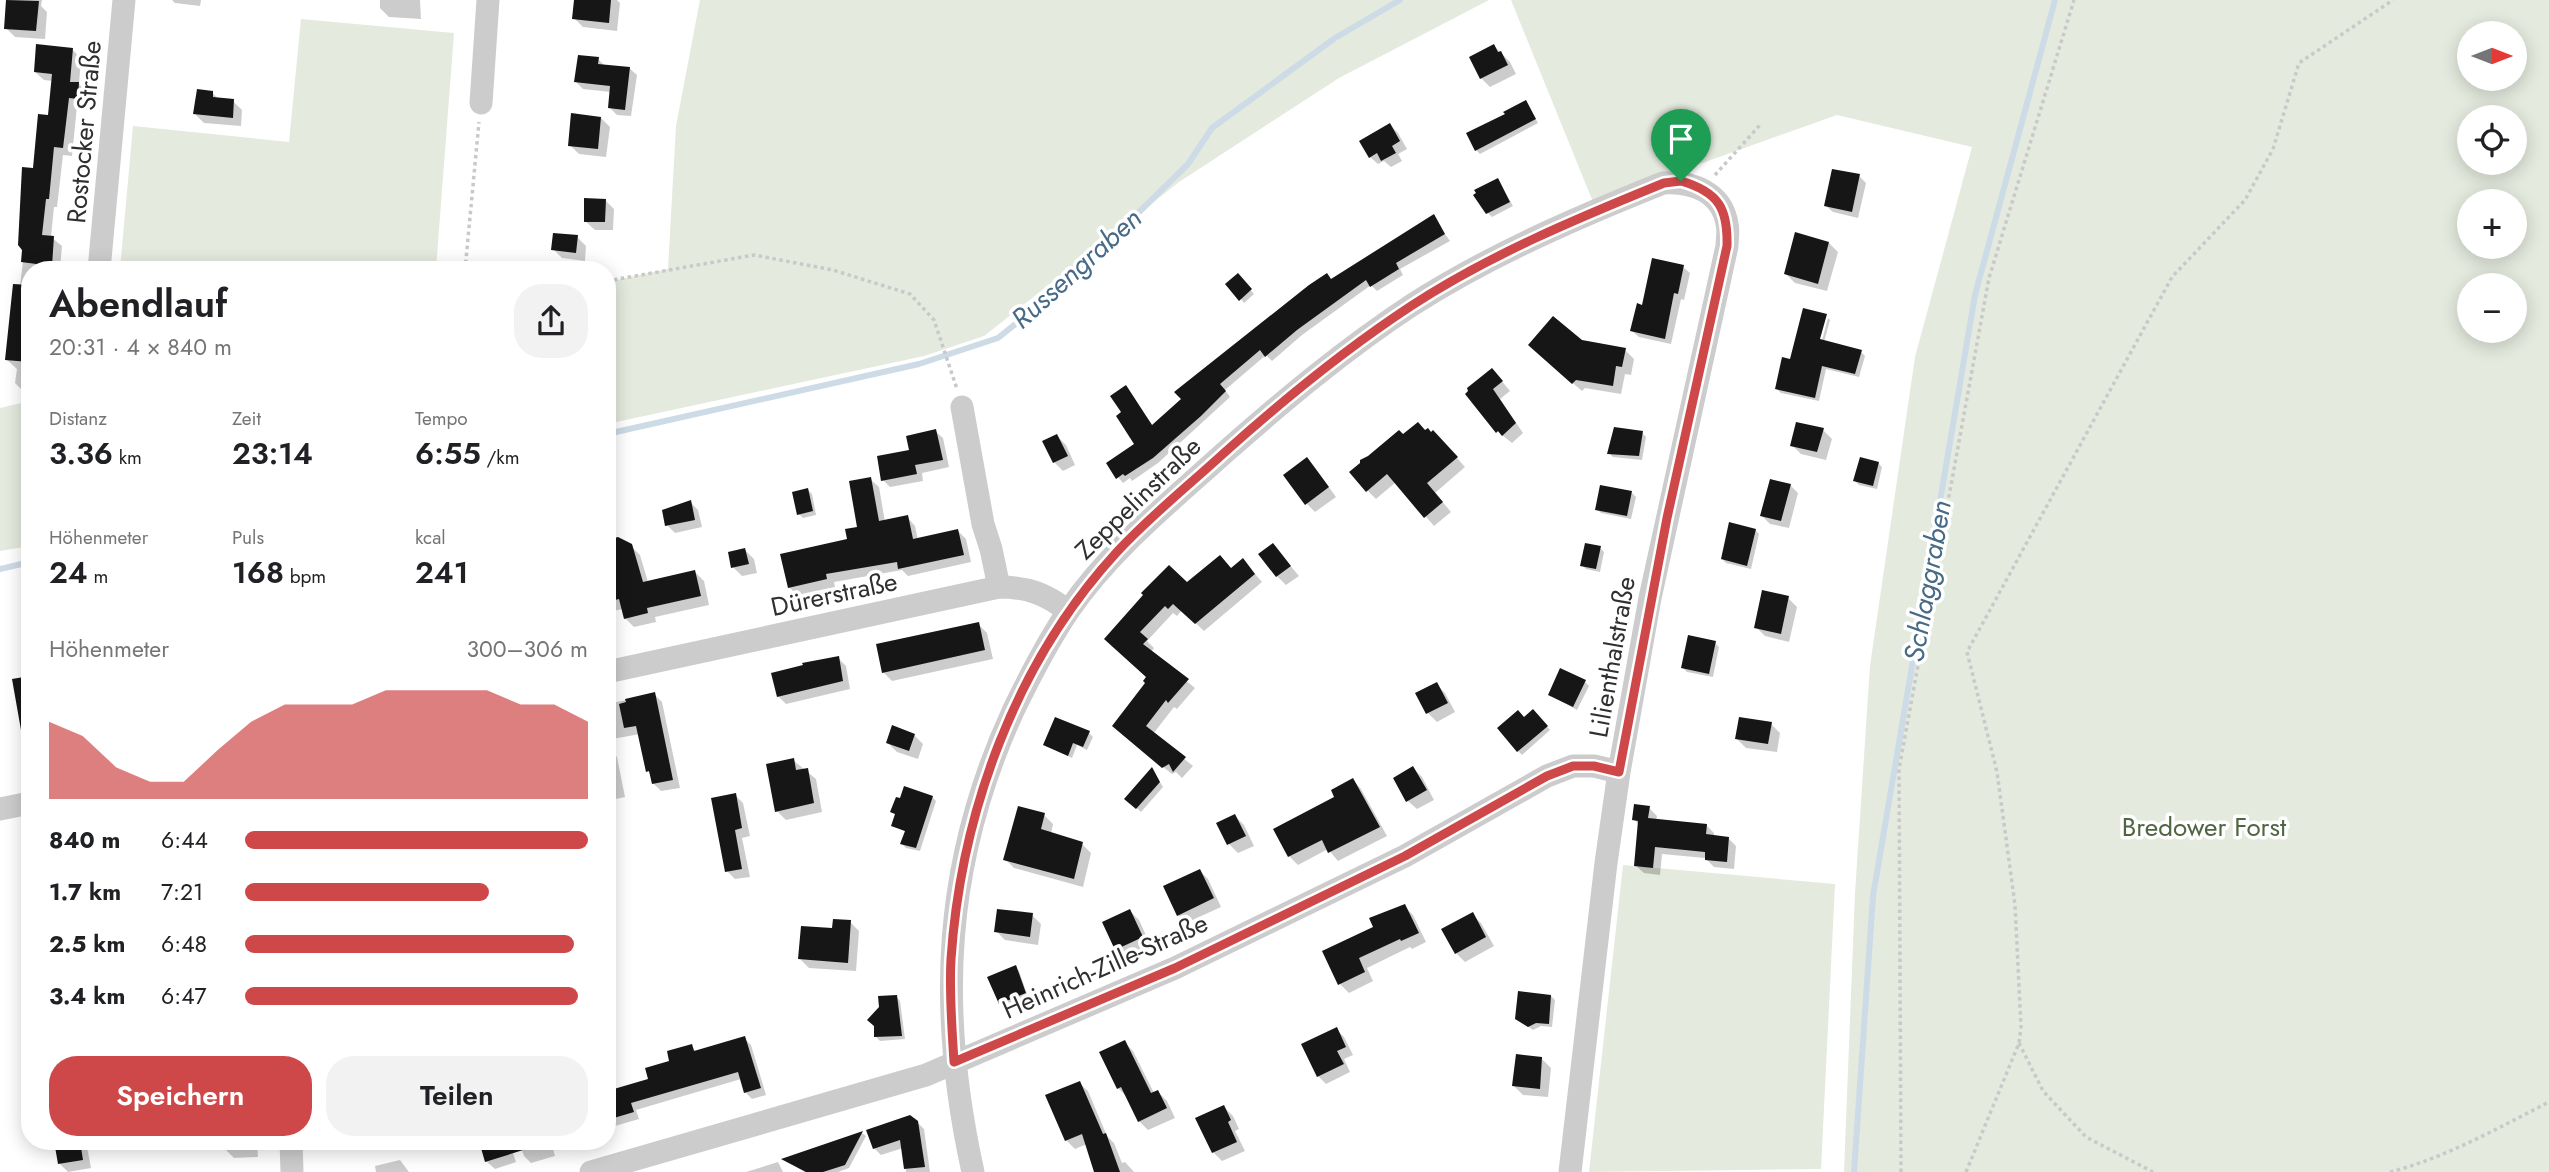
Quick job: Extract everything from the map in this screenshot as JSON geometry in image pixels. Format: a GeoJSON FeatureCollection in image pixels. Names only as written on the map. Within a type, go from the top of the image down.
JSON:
{"type":"FeatureCollection","features":[{"type":"Feature","properties":{"kind":"street","name":"Rostocker Straße"},"geometry":{"type":"LineString","coordinates":[[100,261],[124,0]]}},
{"type":"Feature","properties":{"kind":"street"},"geometry":{"type":"LineString","coordinates":[[481,103],[488,0]]}},
{"type":"Feature","properties":{"kind":"street","name":"Zeppelinstraße"},"geometry":{"type":"LineString","coordinates":[[973,1172],[954,1062],[951,961],[956,902],[965,848],[1003,733],[1027,682],[1068,611],[1116,552],[1176,495],[1286,398],[1412,305],[1535,238],[1664,183],[1691,185]]}},
{"type":"Feature","properties":{"kind":"street","name":"Lilienthalstraße"},"geometry":{"type":"LineString","coordinates":[[1570,1172],[1619,772],[1653,584],[1727,246],[1727,224],[1722,207],[1691,185]]}},
{"type":"Feature","properties":{"kind":"street"},"geometry":{"type":"LineString","coordinates":[[962,407],[983,524],[999,587]]}},
{"type":"Feature","properties":{"kind":"street","name":"Dürerstraße"},"geometry":{"type":"LineString","coordinates":[[616,670],[999,587],[1036,591],[1068,611]]}},
{"type":"Feature","properties":{"kind":"street","name":"Heinrich-Zille-Straße"},"geometry":{"type":"LineString","coordinates":[[591,1172],[926,1075],[1175,968],[1405,856],[1547,776],[1573,766],[1594,766],[1619,772]]}},
{"type":"Feature","properties":{"kind":"street"},"geometry":{"type":"LineString","coordinates":[[0,809],[21,805]]}},
{"type":"Feature","properties":{"kind":"street"},"geometry":{"type":"LineString","coordinates":[[291,1150],[292,1172]]}},
{"type":"Feature","properties":{"kind":"path"},"geometry":{"type":"LineString","coordinates":[[1901,1172],[1899,769],[1989,278],[2074,0]]}},
{"type":"Feature","properties":{"kind":"path"},"geometry":{"type":"LineString","coordinates":[[1966,1172],[2019,1043],[2021,1027],[2013,892],[1997,772],[1967,652],[2172,277],[2245,200],[2273,149],[2299,63],[2393,0]]}},
{"type":"Feature","properties":{"kind":"path"},"geometry":{"type":"LineString","coordinates":[[466,261],[481,103]]}},
{"type":"Feature","properties":{"kind":"path"},"geometry":{"type":"LineString","coordinates":[[1691,185],[1760,125]]}},
{"type":"Feature","properties":{"kind":"path"},"geometry":{"type":"LineString","coordinates":[[616,279],[754,256],[833,270],[910,294],[934,320],[951,368]]}},
{"type":"Feature","properties":{"kind":"path"},"geometry":{"type":"LineString","coordinates":[[2019,1043],[2043,1091],[2086,1137],[2153,1172]]}},
{"type":"Feature","properties":{"kind":"path"},"geometry":{"type":"LineString","coordinates":[[2390,1172],[2407,1168],[2484,1135],[2549,1102]]}},
{"type":"Feature","properties":{"kind":"green space"},"geometry":{"type":"Polygon","coordinates":[[[700,0],[1489,0],[1339,78],[1179,182],[984,336],[924,356],[616,422],[616,280],[668,269],[676,126],[700,0]]]}},
{"type":"Feature","properties":{"kind":"green space","name":"Bredower Forst"},"geometry":{"type":"Polygon","coordinates":[[[1511,0],[2549,0],[2549,1172],[1844,1172],[1855,893],[1870,666],[1915,357],[1972,147],[1837,115],[1593,202],[1511,0]]]}},
{"type":"Feature","properties":{"kind":"green space"},"geometry":{"type":"Polygon","coordinates":[[[301,19],[454,33],[437,261],[121,261],[133,126],[289,142],[301,19]]]}},
{"type":"Feature","properties":{"kind":"green space"},"geometry":{"type":"Polygon","coordinates":[[[21,403],[21,548],[0,551],[0,408],[21,403]]]}},
{"type":"Feature","properties":{"kind":"green space"},"geometry":{"type":"Polygon","coordinates":[[[1623,865],[1835,884],[1821,1169],[1589,1172],[1623,865]]]}},
{"type":"Feature","properties":{"kind":"building"},"geometry":{"type":"Polygon","coordinates":[[[6,0],[39,1],[36,31],[4,29],[6,0]]]}},
{"type":"Feature","properties":{"kind":"building"},"geometry":{"type":"Polygon","coordinates":[[[574,0],[611,0],[609,23],[572,19],[574,0]]]}},
{"type":"Feature","properties":{"kind":"building"},"geometry":{"type":"Polygon","coordinates":[[[36,44],[73,48],[70,82],[79,82],[78,99],[69,98],[63,148],[54,147],[42,235],[54,236],[52,261],[21,261],[22,250],[18,245],[22,167],[33,168],[38,114],[48,115],[52,74],[34,72],[36,44]]]}},
{"type":"Feature","properties":{"kind":"building"},"geometry":{"type":"Polygon","coordinates":[[[1494,44],[1508,65],[1480,79],[1469,57],[1494,44]]]}},
{"type":"Feature","properties":{"kind":"building"},"geometry":{"type":"Polygon","coordinates":[[[578,55],[599,57],[598,64],[630,67],[625,110],[608,108],[610,86],[574,82],[578,55]]]}},
{"type":"Feature","properties":{"kind":"building"},"geometry":{"type":"Polygon","coordinates":[[[197,89],[213,91],[213,97],[234,99],[233,118],[193,114],[197,89]]]}},
{"type":"Feature","properties":{"kind":"building"},"geometry":{"type":"Polygon","coordinates":[[[1526,100],[1536,119],[1475,151],[1466,133],[1505,114],[1503,112],[1526,100]]]}},
{"type":"Feature","properties":{"kind":"building"},"geometry":{"type":"Polygon","coordinates":[[[571,113],[601,117],[598,149],[568,146],[571,113]]]}},
{"type":"Feature","properties":{"kind":"building"},"geometry":{"type":"Polygon","coordinates":[[[1390,123],[1400,141],[1392,146],[1396,153],[1381,161],[1377,153],[1369,158],[1359,141],[1390,123]]]}},
{"type":"Feature","properties":{"kind":"building"},"geometry":{"type":"Polygon","coordinates":[[[1832,169],[1860,174],[1852,212],[1824,206],[1832,169]]]}},
{"type":"Feature","properties":{"kind":"building"},"geometry":{"type":"Polygon","coordinates":[[[1498,178],[1510,202],[1486,214],[1473,195],[1476,193],[1474,190],[1498,178]]]}},
{"type":"Feature","properties":{"kind":"building"},"geometry":{"type":"Polygon","coordinates":[[[584,198],[606,199],[605,222],[584,222],[584,198]]]}},
{"type":"Feature","properties":{"kind":"building"},"geometry":{"type":"Polygon","coordinates":[[[1434,214],[1445,234],[1396,263],[1399,269],[1370,287],[1366,280],[1265,357],[1260,350],[1220,384],[1226,391],[1201,416],[1153,458],[1116,479],[1106,463],[1134,444],[1116,416],[1121,412],[1110,396],[1126,385],[1152,425],[1181,399],[1174,392],[1309,285],[1327,273],[1331,279],[1434,214]]]}},
{"type":"Feature","properties":{"kind":"building"},"geometry":{"type":"Polygon","coordinates":[[[1795,232],[1829,242],[1818,284],[1784,274],[1795,232]]]}},
{"type":"Feature","properties":{"kind":"building"},"geometry":{"type":"Polygon","coordinates":[[[553,233],[578,235],[576,253],[551,250],[553,233]]]}},
{"type":"Feature","properties":{"kind":"building"},"geometry":{"type":"Polygon","coordinates":[[[1652,258],[1684,265],[1678,294],[1674,293],[1665,339],[1630,331],[1637,303],[1642,305],[1652,258]]]}},
{"type":"Feature","properties":{"kind":"building"},"geometry":{"type":"Polygon","coordinates":[[[1238,273],[1252,289],[1239,301],[1225,284],[1238,273]]]}},
{"type":"Feature","properties":{"kind":"building"},"geometry":{"type":"Polygon","coordinates":[[[13,284],[21,284],[21,361],[5,360],[13,284]]]}},
{"type":"Feature","properties":{"kind":"building"},"geometry":{"type":"Polygon","coordinates":[[[1803,308],[1827,314],[1820,339],[1862,350],[1855,374],[1822,366],[1815,398],[1775,389],[1782,357],[1790,359],[1803,308]]]}},
{"type":"Feature","properties":{"kind":"building"},"geometry":{"type":"Polygon","coordinates":[[[1553,316],[1582,340],[1626,348],[1622,367],[1616,366],[1613,386],[1576,380],[1572,384],[1528,345],[1553,316]]]}},
{"type":"Feature","properties":{"kind":"building"},"geometry":{"type":"Polygon","coordinates":[[[1492,368],[1503,381],[1493,389],[1516,423],[1502,436],[1498,431],[1496,433],[1465,394],[1467,388],[1492,368]]]}},
{"type":"Feature","properties":{"kind":"building"},"geometry":{"type":"Polygon","coordinates":[[[1418,422],[1425,430],[1433,430],[1458,457],[1427,483],[1443,502],[1424,518],[1387,474],[1366,492],[1349,472],[1360,460],[1399,430],[1403,434],[1418,422]]]}},
{"type":"Feature","properties":{"kind":"building"},"geometry":{"type":"Polygon","coordinates":[[[1796,422],[1824,428],[1817,452],[1790,446],[1796,422]]]}},
{"type":"Feature","properties":{"kind":"building"},"geometry":{"type":"Polygon","coordinates":[[[1614,427],[1643,431],[1639,456],[1607,454],[1614,427]]]}},
{"type":"Feature","properties":{"kind":"building"},"geometry":{"type":"Polygon","coordinates":[[[936,429],[943,460],[915,465],[917,474],[881,481],[877,456],[909,450],[906,436],[936,429]]]}},
{"type":"Feature","properties":{"kind":"building"},"geometry":{"type":"Polygon","coordinates":[[[1057,434],[1068,456],[1053,463],[1042,441],[1057,434]]]}},
{"type":"Feature","properties":{"kind":"building"},"geometry":{"type":"Polygon","coordinates":[[[1307,457],[1329,487],[1305,505],[1283,475],[1307,457]]]}},
{"type":"Feature","properties":{"kind":"building"},"geometry":{"type":"Polygon","coordinates":[[[1860,457],[1879,462],[1873,486],[1853,481],[1860,457]]]}},
{"type":"Feature","properties":{"kind":"building"},"geometry":{"type":"Polygon","coordinates":[[[871,477],[879,521],[908,515],[913,539],[958,529],[964,555],[898,569],[897,562],[826,574],[827,579],[788,588],[780,554],[847,539],[845,529],[857,527],[849,481],[871,477]]]}},
{"type":"Feature","properties":{"kind":"building"},"geometry":{"type":"Polygon","coordinates":[[[1770,479],[1791,484],[1781,521],[1760,516],[1770,479]]]}},
{"type":"Feature","properties":{"kind":"building"},"geometry":{"type":"Polygon","coordinates":[[[1600,485],[1632,491],[1627,516],[1595,510],[1600,485]]]}},
{"type":"Feature","properties":{"kind":"building"},"geometry":{"type":"Polygon","coordinates":[[[808,488],[813,511],[797,515],[792,492],[808,488]]]}},
{"type":"Feature","properties":{"kind":"building"},"geometry":{"type":"Polygon","coordinates":[[[691,500],[695,520],[665,526],[662,510],[691,500]]]}},
{"type":"Feature","properties":{"kind":"building"},"geometry":{"type":"Polygon","coordinates":[[[1729,522],[1756,529],[1747,566],[1721,559],[1729,522]]]}},
{"type":"Feature","properties":{"kind":"building"},"geometry":{"type":"Polygon","coordinates":[[[616,538],[632,544],[643,582],[695,570],[701,596],[647,608],[648,613],[624,619],[619,599],[616,600],[616,538]]]}},
{"type":"Feature","properties":{"kind":"building"},"geometry":{"type":"Polygon","coordinates":[[[1273,543],[1291,566],[1276,577],[1258,554],[1273,543]]]}},
{"type":"Feature","properties":{"kind":"building"},"geometry":{"type":"Polygon","coordinates":[[[1585,543],[1601,546],[1596,569],[1580,566],[1585,543]]]}},
{"type":"Feature","properties":{"kind":"building"},"geometry":{"type":"Polygon","coordinates":[[[745,548],[749,564],[731,568],[728,552],[745,548]]]}},
{"type":"Feature","properties":{"kind":"building"},"geometry":{"type":"Polygon","coordinates":[[[1220,555],[1231,568],[1243,558],[1255,574],[1195,624],[1173,604],[1168,609],[1165,606],[1140,632],[1148,639],[1143,644],[1189,679],[1168,703],[1166,700],[1146,726],[1186,757],[1173,772],[1169,764],[1162,768],[1112,726],[1145,683],[1143,681],[1146,677],[1104,639],[1143,595],[1141,593],[1169,565],[1187,582],[1220,555]]]}},
{"type":"Feature","properties":{"kind":"building"},"geometry":{"type":"Polygon","coordinates":[[[1762,590],[1789,596],[1781,634],[1754,628],[1762,590]]]}},
{"type":"Feature","properties":{"kind":"building"},"geometry":{"type":"Polygon","coordinates":[[[979,622],[985,650],[882,673],[876,644],[979,622]]]}},
{"type":"Feature","properties":{"kind":"building"},"geometry":{"type":"Polygon","coordinates":[[[1688,635],[1716,641],[1709,674],[1681,668],[1688,635]]]}},
{"type":"Feature","properties":{"kind":"building"},"geometry":{"type":"Polygon","coordinates":[[[839,656],[843,681],[777,697],[771,673],[803,665],[802,663],[839,656]]]}},
{"type":"Feature","properties":{"kind":"building"},"geometry":{"type":"Polygon","coordinates":[[[1560,668],[1586,680],[1573,707],[1548,695],[1560,668]]]}},
{"type":"Feature","properties":{"kind":"building"},"geometry":{"type":"Polygon","coordinates":[[[21,678],[21,730],[12,679],[21,678]]]}},
{"type":"Feature","properties":{"kind":"building"},"geometry":{"type":"Polygon","coordinates":[[[1437,682],[1448,703],[1426,714],[1415,693],[1437,682]]]}},
{"type":"Feature","properties":{"kind":"building"},"geometry":{"type":"Polygon","coordinates":[[[655,692],[673,780],[652,784],[649,771],[646,772],[636,726],[624,728],[619,704],[626,702],[625,699],[655,692]]]}},
{"type":"Feature","properties":{"kind":"building"},"geometry":{"type":"Polygon","coordinates":[[[1533,709],[1548,726],[1517,752],[1497,728],[1518,710],[1524,717],[1533,709]]]}},
{"type":"Feature","properties":{"kind":"building"},"geometry":{"type":"Polygon","coordinates":[[[1055,717],[1090,731],[1083,747],[1073,743],[1068,756],[1043,745],[1055,717]]]}},
{"type":"Feature","properties":{"kind":"building"},"geometry":{"type":"Polygon","coordinates":[[[1739,717],[1772,722],[1768,744],[1735,739],[1739,717]]]}},
{"type":"Feature","properties":{"kind":"building"},"geometry":{"type":"Polygon","coordinates":[[[892,725],[915,734],[909,751],[886,743],[892,725]]]}},
{"type":"Feature","properties":{"kind":"building"},"geometry":{"type":"Polygon","coordinates":[[[794,758],[796,770],[808,768],[814,803],[775,812],[766,764],[794,758]]]}},
{"type":"Feature","properties":{"kind":"building"},"geometry":{"type":"Polygon","coordinates":[[[1413,766],[1427,790],[1406,802],[1393,778],[1413,766]]]}},
{"type":"Feature","properties":{"kind":"building"},"geometry":{"type":"Polygon","coordinates":[[[1152,767],[1160,782],[1136,809],[1124,799],[1152,767]]]}},
{"type":"Feature","properties":{"kind":"building"},"geometry":{"type":"Polygon","coordinates":[[[1353,778],[1380,827],[1328,853],[1322,840],[1288,857],[1273,829],[1334,797],[1331,790],[1353,778]]]}},
{"type":"Feature","properties":{"kind":"building"},"geometry":{"type":"Polygon","coordinates":[[[904,786],[933,796],[916,848],[900,844],[905,831],[891,826],[895,814],[890,812],[896,797],[900,798],[904,786]]]}},
{"type":"Feature","properties":{"kind":"building"},"geometry":{"type":"Polygon","coordinates":[[[736,793],[742,828],[735,830],[742,869],[725,872],[711,798],[736,793]]]}},
{"type":"Feature","properties":{"kind":"building"},"geometry":{"type":"Polygon","coordinates":[[[1634,804],[1650,806],[1648,818],[1707,824],[1706,834],[1729,837],[1727,862],[1705,860],[1705,852],[1655,847],[1653,868],[1634,866],[1638,821],[1632,820],[1634,804]]]}},
{"type":"Feature","properties":{"kind":"building"},"geometry":{"type":"Polygon","coordinates":[[[1018,806],[1045,813],[1041,829],[1083,842],[1074,879],[1003,860],[1018,806]]]}},
{"type":"Feature","properties":{"kind":"building"},"geometry":{"type":"Polygon","coordinates":[[[1235,814],[1246,836],[1227,845],[1216,823],[1235,814]]]}},
{"type":"Feature","properties":{"kind":"building"},"geometry":{"type":"Polygon","coordinates":[[[1200,869],[1214,898],[1177,916],[1163,886],[1200,869]]]}},
{"type":"Feature","properties":{"kind":"building"},"geometry":{"type":"Polygon","coordinates":[[[1405,904],[1419,933],[1359,958],[1365,972],[1338,985],[1322,951],[1373,927],[1369,918],[1405,904]]]}},
{"type":"Feature","properties":{"kind":"building"},"geometry":{"type":"Polygon","coordinates":[[[997,909],[1033,913],[1030,937],[994,932],[997,909]]]}},
{"type":"Feature","properties":{"kind":"building"},"geometry":{"type":"Polygon","coordinates":[[[1130,909],[1143,937],[1115,950],[1102,922],[1130,909]]]}},
{"type":"Feature","properties":{"kind":"building"},"geometry":{"type":"Polygon","coordinates":[[[1473,912],[1486,937],[1455,954],[1441,929],[1473,912]]]}},
{"type":"Feature","properties":{"kind":"building"},"geometry":{"type":"Polygon","coordinates":[[[833,919],[851,920],[848,963],[798,959],[801,926],[832,928],[833,919]]]}},
{"type":"Feature","properties":{"kind":"building"},"geometry":{"type":"Polygon","coordinates":[[[1016,965],[1026,993],[999,1004],[987,977],[1016,965]]]}},
{"type":"Feature","properties":{"kind":"building"},"geometry":{"type":"Polygon","coordinates":[[[1518,991],[1551,995],[1549,1024],[1536,1023],[1528,1027],[1515,1019],[1518,991]]]}},
{"type":"Feature","properties":{"kind":"building"},"geometry":{"type":"Polygon","coordinates":[[[897,995],[902,1036],[874,1037],[874,1026],[867,1020],[879,1007],[878,996],[897,995]]]}},
{"type":"Feature","properties":{"kind":"building"},"geometry":{"type":"Polygon","coordinates":[[[1337,1027],[1346,1047],[1337,1051],[1344,1064],[1317,1077],[1301,1044],[1337,1027]]]}},
{"type":"Feature","properties":{"kind":"building"},"geometry":{"type":"Polygon","coordinates":[[[745,1036],[761,1088],[744,1093],[738,1072],[631,1103],[634,1112],[616,1117],[616,1088],[648,1079],[645,1068],[669,1061],[667,1051],[692,1044],[694,1051],[745,1036]]]}},
{"type":"Feature","properties":{"kind":"building"},"geometry":{"type":"Polygon","coordinates":[[[1125,1040],[1151,1093],[1158,1090],[1167,1108],[1138,1122],[1121,1087],[1117,1089],[1099,1052],[1125,1040]]]}},
{"type":"Feature","properties":{"kind":"building"},"geometry":{"type":"Polygon","coordinates":[[[1516,1054],[1542,1057],[1540,1089],[1512,1086],[1516,1054]]]}},
{"type":"Feature","properties":{"kind":"building"},"geometry":{"type":"Polygon","coordinates":[[[1080,1081],[1103,1134],[1106,1133],[1120,1172],[1094,1172],[1082,1134],[1065,1141],[1045,1095],[1080,1081]]]}},
{"type":"Feature","properties":{"kind":"building"},"geometry":{"type":"Polygon","coordinates":[[[1224,1105],[1237,1142],[1212,1153],[1195,1118],[1224,1105]]]}},
{"type":"Feature","properties":{"kind":"building"},"geometry":{"type":"Polygon","coordinates":[[[910,1115],[918,1121],[925,1167],[904,1169],[900,1140],[873,1149],[866,1130],[910,1115]]]}},
{"type":"Feature","properties":{"kind":"building"},"geometry":{"type":"Polygon","coordinates":[[[863,1131],[845,1165],[823,1172],[806,1172],[781,1159],[863,1131]]]}},
{"type":"Feature","properties":{"kind":"building"},"geometry":{"type":"Polygon","coordinates":[[[56,1150],[81,1150],[83,1160],[58,1164],[56,1150]]]}},
{"type":"Feature","properties":{"kind":"building"},"geometry":{"type":"Polygon","coordinates":[[[482,1150],[523,1150],[485,1162],[482,1150]]]}},
{"type":"Feature","properties":{"kind":"waterway","name":"Russengraben"},"geometry":{"type":"LineString","coordinates":[[616,432],[919,364],[998,338],[1070,280],[1188,164],[1212,128],[1335,38],[1400,0]]}},
{"type":"Feature","properties":{"kind":"waterway","name":"Schlaggraben"},"geometry":{"type":"LineString","coordinates":[[1854,1172],[1873,896],[1975,295],[2055,0]]}},
{"type":"Feature","properties":{"kind":"waterway","name":"Russengraben"},"geometry":{"type":"LineString","coordinates":[[0,569],[21,564]]}},
{"type":"Feature","properties":{"kind":"route"},"geometry":{"type":"LineString","coordinates":[[1681,181],[1699,186],[1722,207],[1727,224],[1727,246],[1650,598],[1619,772],[1594,766],[1573,766],[1547,776],[1405,856],[1175,968],[954,1062],[951,961],[956,902],[965,848],[1003,733],[1027,682],[1068,611],[1090,583],[1145,523],[1286,398],[1412,305],[1535,238],[1664,183],[1681,181]]}}]}
